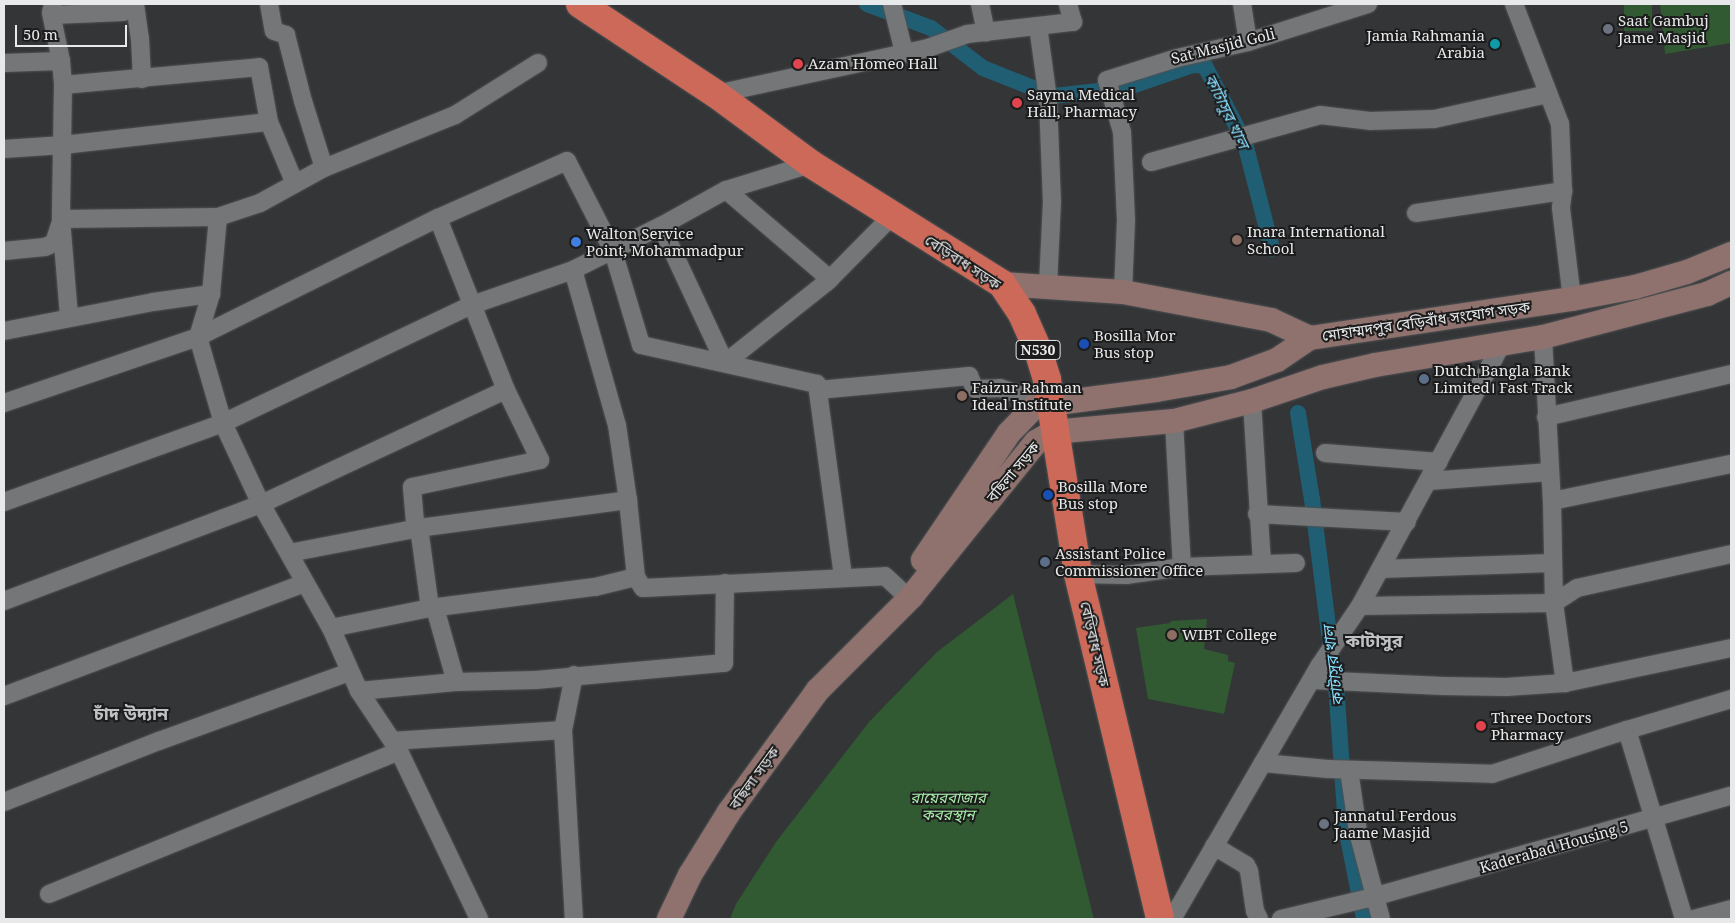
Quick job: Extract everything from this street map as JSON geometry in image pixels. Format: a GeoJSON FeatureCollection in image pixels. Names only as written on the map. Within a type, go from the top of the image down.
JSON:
{"type":"FeatureCollection","features":[{"type":"Feature","properties":{"kind":"highway","name":"বেড়িবাধ সড়ক"},"geometry":{"type":"LineString","coordinates":[[580,4],[716,94],[811,164],[1002,284],[1022,314],[1038,350],[1042,404],[1053,432],[1078,574],[1160,919]]}},
{"type":"Feature","properties":{"kind":"main road","name":"মোহাম্মদপুর বেড়িবাঁধ সংযোগ সড়ক"},"geometry":{"type":"LineString","coordinates":[[1042,404],[1156,390],[1231,377],[1277,360],[1310,338],[1572,299],[1635,287],[1687,272],[1731,254]]}},
{"type":"Feature","properties":{"kind":"main road"},"geometry":{"type":"LineString","coordinates":[[1053,432],[1174,421],[1252,400],[1323,377],[1375,365],[1549,335],[1707,294],[1731,283]]}},
{"type":"Feature","properties":{"kind":"main road"},"geometry":{"type":"LineString","coordinates":[[1002,284],[1122,292],[1271,320],[1310,338]]}},
{"type":"Feature","properties":{"kind":"main road"},"geometry":{"type":"LineString","coordinates":[[1545,303],[1549,335]]}},
{"type":"Feature","properties":{"kind":"main road","name":"বছিলা সড়ক"},"geometry":{"type":"LineString","coordinates":[[857,650],[902,592],[1009,433],[1042,404]]}},
{"type":"Feature","properties":{"kind":"main road","name":"বছিলা সড়ক"},"geometry":{"type":"LineString","coordinates":[[669,919],[690,875],[729,812],[818,690],[911,597],[1036,442],[1053,432]]}},
{"type":"Feature","properties":{"kind":"street"},"geometry":{"type":"LineString","coordinates":[[69,317],[61,219],[64,145],[63,85],[53,9],[122,12],[134,4],[140,39],[142,79]]}},
{"type":"Feature","properties":{"kind":"street"},"geometry":{"type":"LineString","coordinates":[[269,4],[274,32],[286,35],[303,101],[324,168]]}},
{"type":"Feature","properties":{"kind":"street"},"geometry":{"type":"LineString","coordinates":[[892,4],[904,52]]}},
{"type":"Feature","properties":{"kind":"street"},"geometry":{"type":"LineString","coordinates":[[980,4],[986,32]]}},
{"type":"Feature","properties":{"kind":"street"},"geometry":{"type":"LineString","coordinates":[[716,94],[928,48],[967,34],[1073,22],[1068,4]]}},
{"type":"Feature","properties":{"kind":"street"},"geometry":{"type":"LineString","coordinates":[[1242,4],[1248,42]]}},
{"type":"Feature","properties":{"kind":"street","name":"Sat Masjid Goli"},"geometry":{"type":"LineString","coordinates":[[1122,292],[1125,186],[1122,181],[1122,132],[1107,80],[1177,58],[1248,42],[1368,4]]}},
{"type":"Feature","properties":{"kind":"street"},"geometry":{"type":"LineString","coordinates":[[1514,4],[1560,124],[1563,192],[1561,208],[1572,299]]}},
{"type":"Feature","properties":{"kind":"street"},"geometry":{"type":"LineString","coordinates":[[1038,26],[1048,99],[1052,201],[1048,287]]}},
{"type":"Feature","properties":{"kind":"street"},"geometry":{"type":"LineString","coordinates":[[4,63],[61,61]]}},
{"type":"Feature","properties":{"kind":"street"},"geometry":{"type":"LineString","coordinates":[[61,219],[218,217],[260,203],[324,168],[455,115],[538,63]]}},
{"type":"Feature","properties":{"kind":"street"},"geometry":{"type":"LineString","coordinates":[[63,85],[259,67],[269,122],[295,184]]}},
{"type":"Feature","properties":{"kind":"street"},"geometry":{"type":"LineString","coordinates":[[1151,162],[1320,115],[1370,121],[1434,119],[1548,94]]}},
{"type":"Feature","properties":{"kind":"street"},"geometry":{"type":"LineString","coordinates":[[4,149],[64,145],[269,122]]}},
{"type":"Feature","properties":{"kind":"street"},"geometry":{"type":"LineString","coordinates":[[4,403],[198,337],[438,218],[567,161],[613,251],[641,345],[817,384],[843,577]]}},
{"type":"Feature","properties":{"kind":"street"},"geometry":{"type":"LineString","coordinates":[[4,502],[223,423],[472,306],[573,270],[661,226],[726,190],[811,164]]}},
{"type":"Feature","properties":{"kind":"street"},"geometry":{"type":"LineString","coordinates":[[726,190],[830,279]]}},
{"type":"Feature","properties":{"kind":"street"},"geometry":{"type":"LineString","coordinates":[[1416,213],[1563,192]]}},
{"type":"Feature","properties":{"kind":"street"},"geometry":{"type":"LineString","coordinates":[[725,363],[830,279],[892,216]]}},
{"type":"Feature","properties":{"kind":"street"},"geometry":{"type":"LineString","coordinates":[[218,217],[211,294],[198,337],[223,423],[261,504],[331,628],[359,691],[396,746],[479,919]]}},
{"type":"Feature","properties":{"kind":"street"},"geometry":{"type":"LineString","coordinates":[[438,218],[506,390],[540,460],[412,487],[415,522],[419,528],[432,608],[456,682]]}},
{"type":"Feature","properties":{"kind":"street"},"geometry":{"type":"LineString","coordinates":[[4,251],[45,247],[54,242],[61,219]]}},
{"type":"Feature","properties":{"kind":"street"},"geometry":{"type":"LineString","coordinates":[[661,226],[725,363]]}},
{"type":"Feature","properties":{"kind":"street"},"geometry":{"type":"LineString","coordinates":[[573,270],[617,425],[628,500],[636,578],[643,588],[886,576],[902,592]]}},
{"type":"Feature","properties":{"kind":"street"},"geometry":{"type":"LineString","coordinates":[[4,331],[69,317],[211,294]]}},
{"type":"Feature","properties":{"kind":"street"},"geometry":{"type":"LineString","coordinates":[[1549,335],[1546,417],[1552,501],[1552,563],[1554,603],[1565,684]]}},
{"type":"Feature","properties":{"kind":"street"},"geometry":{"type":"LineString","coordinates":[[1172,919],[1263,763],[1319,675],[1344,627],[1360,606],[1503,342]]}},
{"type":"Feature","properties":{"kind":"street"},"geometry":{"type":"LineString","coordinates":[[1546,417],[1731,374]]}},
{"type":"Feature","properties":{"kind":"street"},"geometry":{"type":"LineString","coordinates":[[818,390],[969,376],[975,389],[1000,388],[1042,404]]}},
{"type":"Feature","properties":{"kind":"street"},"geometry":{"type":"LineString","coordinates":[[4,602],[261,504],[506,390]]}},
{"type":"Feature","properties":{"kind":"street"},"geometry":{"type":"LineString","coordinates":[[1252,400],[1262,564]]}},
{"type":"Feature","properties":{"kind":"street"},"geometry":{"type":"LineString","coordinates":[[1174,421],[1182,567]]}},
{"type":"Feature","properties":{"kind":"street"},"geometry":{"type":"LineString","coordinates":[[1326,453],[1439,462]]}},
{"type":"Feature","properties":{"kind":"street"},"geometry":{"type":"LineString","coordinates":[[1552,501],[1731,464]]}},
{"type":"Feature","properties":{"kind":"street"},"geometry":{"type":"LineString","coordinates":[[1429,481],[1550,472]]}},
{"type":"Feature","properties":{"kind":"street"},"geometry":{"type":"LineString","coordinates":[[289,553],[419,528],[628,500]]}},
{"type":"Feature","properties":{"kind":"street"},"geometry":{"type":"LineString","coordinates":[[1258,514],[1407,522]]}},
{"type":"Feature","properties":{"kind":"street"},"geometry":{"type":"LineString","coordinates":[[1360,606],[1554,603],[1577,588],[1731,554]]}},
{"type":"Feature","properties":{"kind":"street"},"geometry":{"type":"LineString","coordinates":[[1078,574],[1126,575],[1182,567],[1296,563]]}},
{"type":"Feature","properties":{"kind":"street"},"geometry":{"type":"LineString","coordinates":[[1381,569],[1552,563]]}},
{"type":"Feature","properties":{"kind":"street"},"geometry":{"type":"LineString","coordinates":[[331,628],[432,608],[595,587],[636,578]]}},
{"type":"Feature","properties":{"kind":"street"},"geometry":{"type":"LineString","coordinates":[[4,696],[304,583]]}},
{"type":"Feature","properties":{"kind":"street"},"geometry":{"type":"LineString","coordinates":[[359,691],[456,682],[536,680],[574,675],[724,663],[725,583]]}},
{"type":"Feature","properties":{"kind":"street"},"geometry":{"type":"LineString","coordinates":[[1319,675],[1348,682],[1497,687],[1565,684],[1731,648]]}},
{"type":"Feature","properties":{"kind":"street"},"geometry":{"type":"LineString","coordinates":[[4,802],[159,741],[350,672]]}},
{"type":"Feature","properties":{"kind":"street"},"geometry":{"type":"LineString","coordinates":[[574,675],[564,730],[574,919]]}},
{"type":"Feature","properties":{"kind":"street"},"geometry":{"type":"LineString","coordinates":[[1263,763],[1328,769],[1492,774],[1627,730],[1731,700]]}},
{"type":"Feature","properties":{"kind":"street"},"geometry":{"type":"LineString","coordinates":[[49,894],[396,746],[564,730]]}},
{"type":"Feature","properties":{"kind":"street"},"geometry":{"type":"LineString","coordinates":[[1627,730],[1684,919]]}},
{"type":"Feature","properties":{"kind":"street"},"geometry":{"type":"LineString","coordinates":[[1349,770],[1358,832],[1381,919]]}},
{"type":"Feature","properties":{"kind":"street","name":"Kaderabad Housing 5"},"geometry":{"type":"LineString","coordinates":[[1281,919],[1374,897],[1731,796]]}},
{"type":"Feature","properties":{"kind":"street"},"geometry":{"type":"LineString","coordinates":[[1214,846],[1246,865],[1249,871],[1255,911],[1259,919]]}},
{"type":"Feature","properties":{"kind":"street"},"geometry":{"type":"LineString","coordinates":[[1694,919],[1731,909]]}},
{"type":"Feature","properties":{"kind":"green space"},"geometry":{"type":"Polygon","coordinates":[[[1624,4],[1652,4],[1652,31],[1624,31],[1624,4]]]}},
{"type":"Feature","properties":{"kind":"green space"},"geometry":{"type":"Polygon","coordinates":[[[1660,4],[1731,4],[1731,43],[1665,54],[1660,4]]]}},
{"type":"Feature","properties":{"kind":"green space","name":"রায়েরবাজার কবরস্থান"},"geometry":{"type":"Polygon","coordinates":[[[1013,594],[1094,919],[730,919],[736,904],[776,842],[869,722],[937,652],[1013,594]]]}},
{"type":"Feature","properties":{"kind":"green space"},"geometry":{"type":"Polygon","coordinates":[[[1207,619],[1204,649],[1228,655],[1228,661],[1235,663],[1224,714],[1148,699],[1136,628],[1170,623],[1171,621],[1207,619]]]}},
{"type":"Feature","properties":{"kind":"waterway","name":"কাটাসুর খাল"},"geometry":{"type":"LineString","coordinates":[[867,4],[931,28],[983,68],[1053,96],[1126,88],[1193,65],[1205,66],[1245,143],[1272,249]]}},
{"type":"Feature","properties":{"kind":"waterway","name":"কাটাসুর খাল"},"geometry":{"type":"LineString","coordinates":[[1298,413],[1312,499],[1337,698],[1346,828],[1364,919]]}},
{"type":"Feature","properties":{"kind":"place","name":"Saat Gambuj Jame Masjid"},"geometry":{"type":"Point","coordinates":[1608,29]}},
{"type":"Feature","properties":{"kind":"place","name":"Jamia Rahmania Arabia"},"geometry":{"type":"Point","coordinates":[1495,44]}},
{"type":"Feature","properties":{"kind":"place","name":"Azam Homeo Hall"},"geometry":{"type":"Point","coordinates":[798,64]}},
{"type":"Feature","properties":{"kind":"place","name":"Sayma Medical Hall, Pharmacy"},"geometry":{"type":"Point","coordinates":[1017,103]}},
{"type":"Feature","properties":{"kind":"place","name":"Inara International School"},"geometry":{"type":"Point","coordinates":[1237,240]}},
{"type":"Feature","properties":{"kind":"place","name":"Walton Service Point, Mohammadpur"},"geometry":{"type":"Point","coordinates":[576,242]}},
{"type":"Feature","properties":{"kind":"place","name":"Bosilla Mor Bus stop"},"geometry":{"type":"Point","coordinates":[1084,344]}},
{"type":"Feature","properties":{"kind":"place","name":"Dutch Bangla Bank Limited। Fast Track"},"geometry":{"type":"Point","coordinates":[1424,379]}},
{"type":"Feature","properties":{"kind":"place","name":"Faizur Rahman Ideal Institute"},"geometry":{"type":"Point","coordinates":[962,396]}},
{"type":"Feature","properties":{"kind":"place","name":"Bosilla More Bus stop"},"geometry":{"type":"Point","coordinates":[1048,495]}},
{"type":"Feature","properties":{"kind":"place","name":"Assistant Police Commissioner Office"},"geometry":{"type":"Point","coordinates":[1045,562]}},
{"type":"Feature","properties":{"kind":"place","name":"WIBT College"},"geometry":{"type":"Point","coordinates":[1172,635]}},
{"type":"Feature","properties":{"kind":"place","name":"Three Doctors Pharmacy"},"geometry":{"type":"Point","coordinates":[1481,726]}},
{"type":"Feature","properties":{"kind":"place","name":"Jannatul Ferdous Jaame Masjid"},"geometry":{"type":"Point","coordinates":[1324,824]}},
{"type":"Feature","properties":{"kind":"district","name":"কাটাসুর"},"geometry":{"type":"Point","coordinates":[1374,640]}},
{"type":"Feature","properties":{"kind":"district","name":"চাঁদ উদ্যান"},"geometry":{"type":"Point","coordinates":[131,713]}}]}
